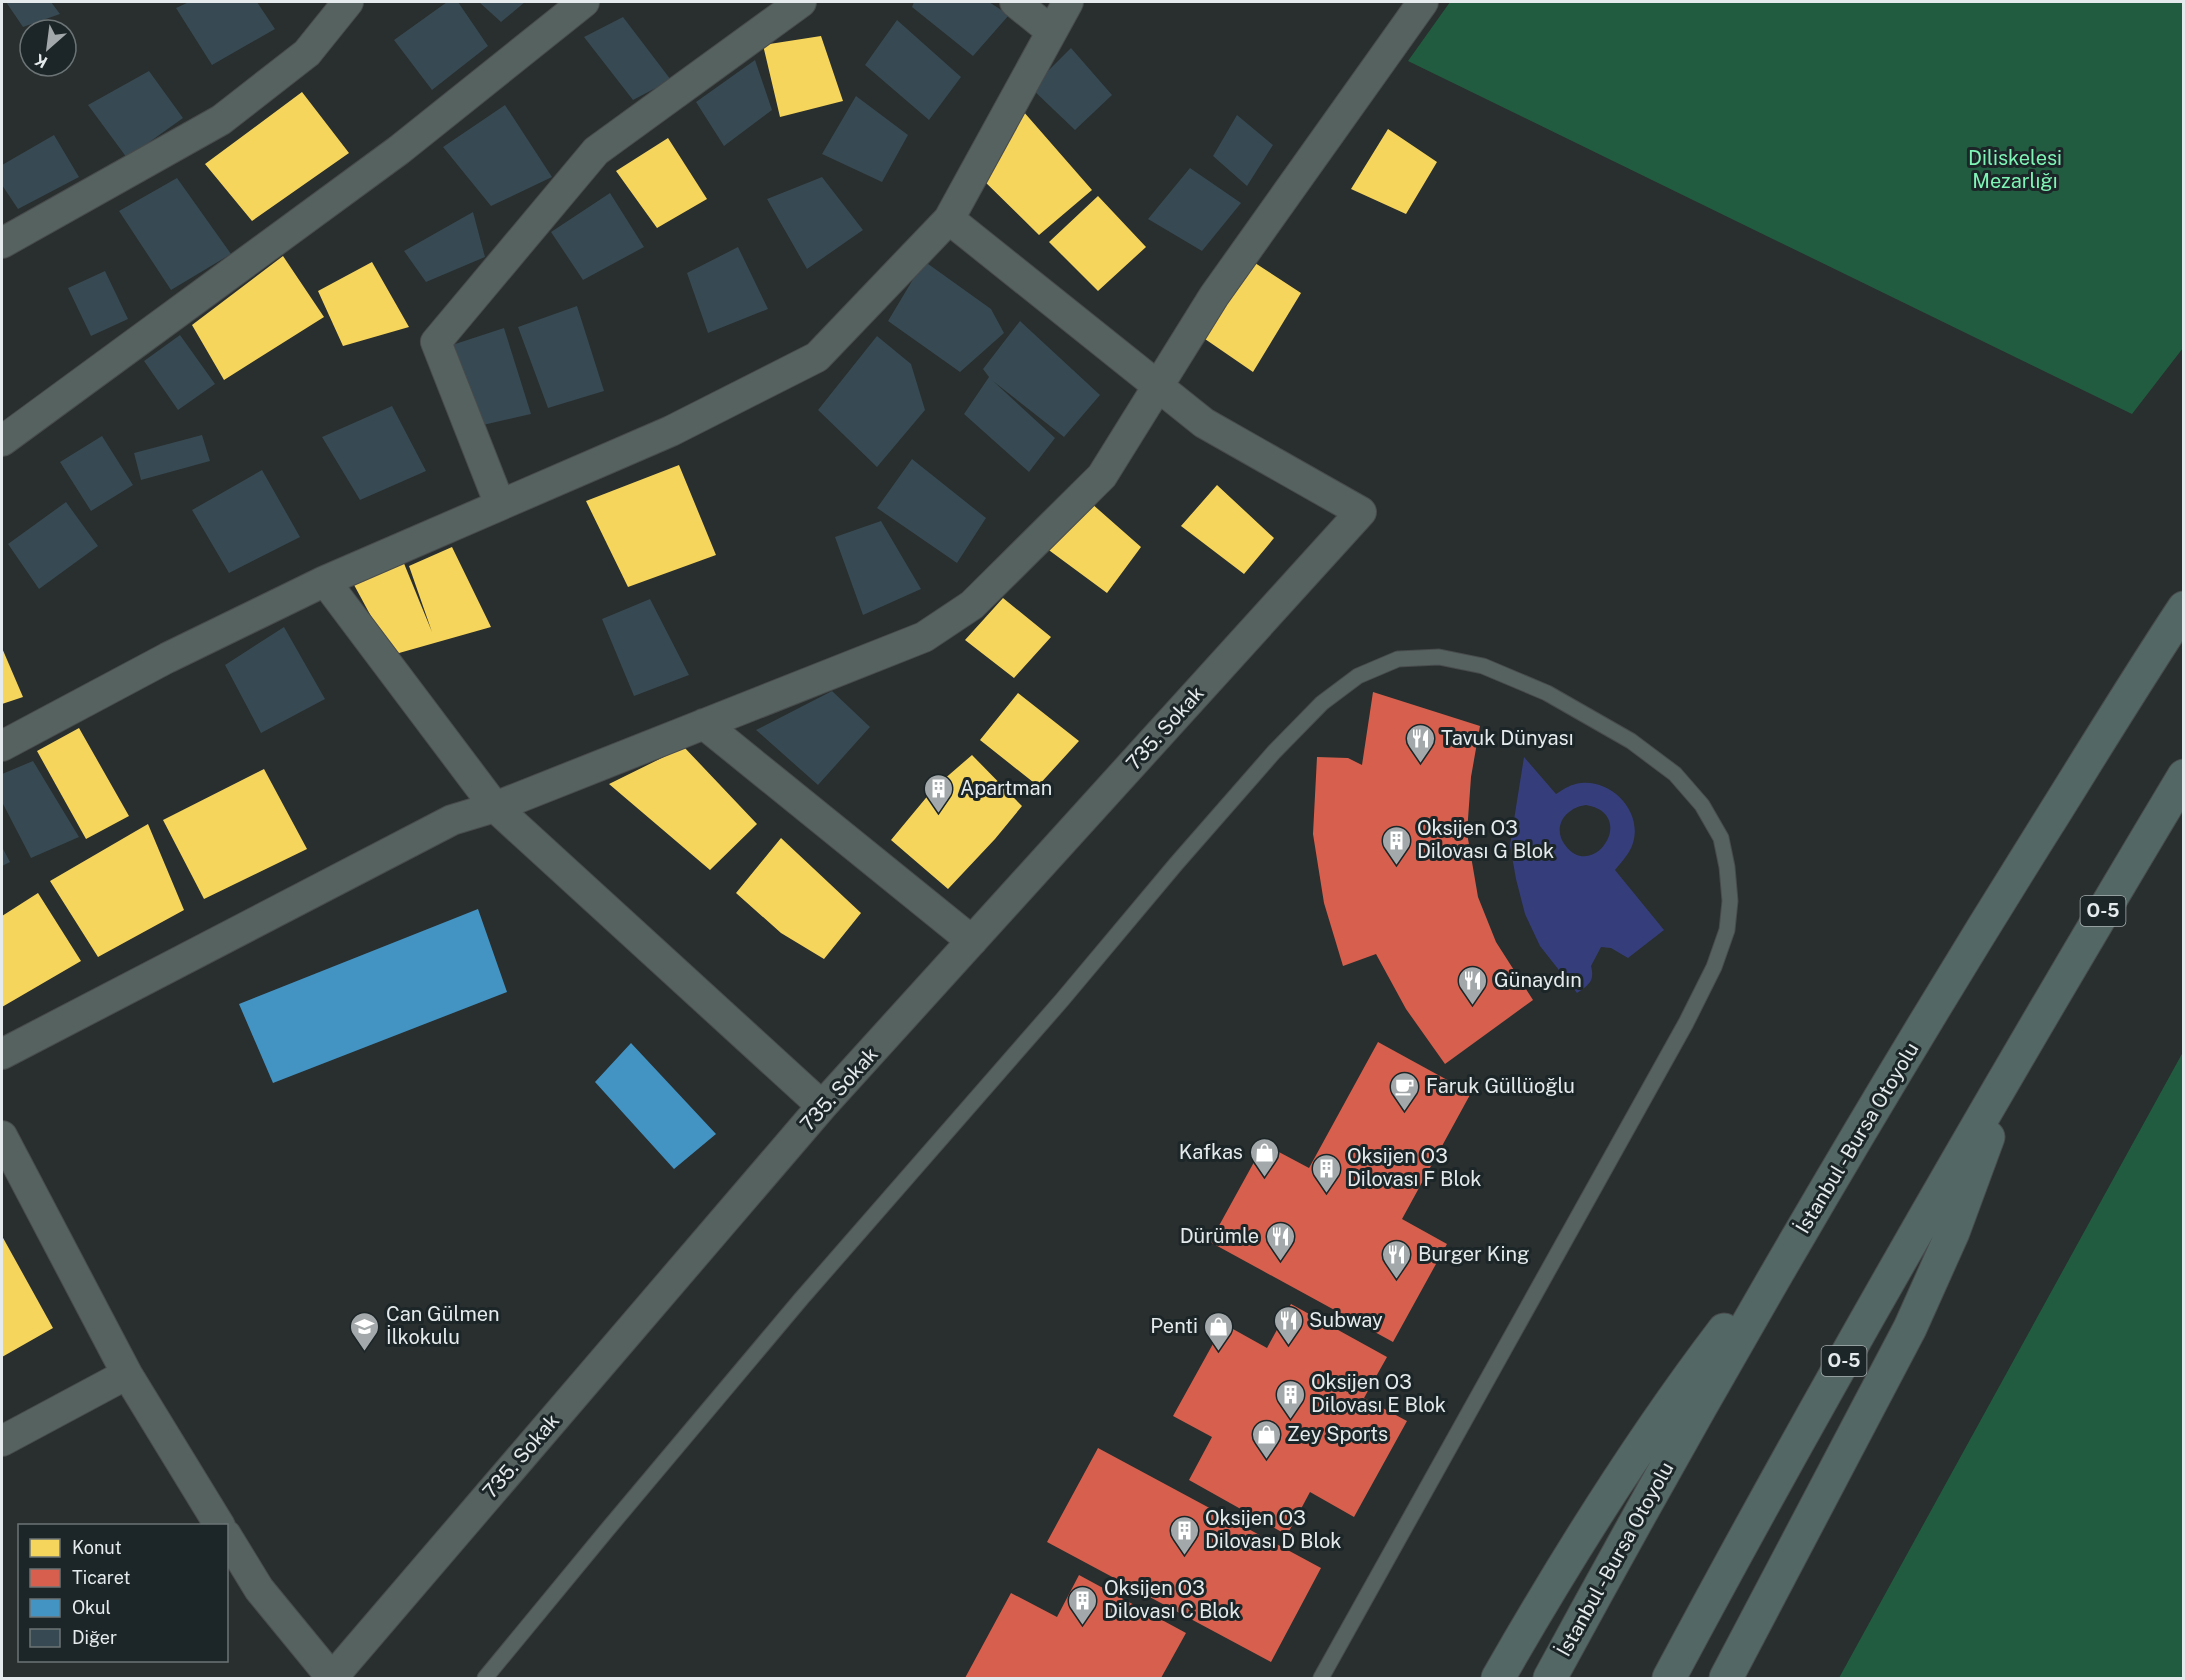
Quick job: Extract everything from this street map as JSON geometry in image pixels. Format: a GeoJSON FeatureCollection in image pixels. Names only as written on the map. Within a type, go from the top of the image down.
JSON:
{"type":"FeatureCollection","features":[{"type":"Feature","properties":{"kind":"highway","name":"İstanbul - Bursa Otoyolu"},"geometry":{"type":"LineString","coordinates":[[1550,1678],[1649,1497],[1810,1217],[1983,928],[2184,608]]}},
{"type":"Feature","properties":{"kind":"highway","name":"O-5"},"geometry":{"type":"LineString","coordinates":[[1669,1678],[1893,1272],[2023,1046],[2184,776]]}},
{"type":"Feature","properties":{"kind":"highway"},"geometry":{"type":"LineString","coordinates":[[1726,1678],[1910,1328],[1953,1232],[2023,1046]]}},
{"type":"Feature","properties":{"kind":"highway"},"geometry":{"type":"LineString","coordinates":[[1498,1678],[1609,1495],[1675,1394],[1810,1217]]}},
{"type":"Feature","properties":{"kind":"street"},"geometry":{"type":"LineString","coordinates":[[2,243],[221,120],[307,53],[348,2]]}},
{"type":"Feature","properties":{"kind":"street"},"geometry":{"type":"LineString","coordinates":[[2,441],[399,150],[584,2]]}},
{"type":"Feature","properties":{"kind":"street"},"geometry":{"type":"LineString","coordinates":[[500,505],[436,342],[596,151],[801,2]]}},
{"type":"Feature","properties":{"kind":"street"},"geometry":{"type":"LineString","coordinates":[[1015,2],[1052,31]]}},
{"type":"Feature","properties":{"kind":"street"},"geometry":{"type":"LineString","coordinates":[[2,746],[167,658],[325,581],[671,431],[817,357],[949,219],[1068,2]]}},
{"type":"Feature","properties":{"kind":"street"},"geometry":{"type":"LineString","coordinates":[[2,1054],[452,820],[495,807],[924,637],[972,605],[1102,476],[1160,387],[1214,296],[1423,2]]}},
{"type":"Feature","properties":{"kind":"street"},"geometry":{"type":"LineString","coordinates":[[949,219],[1160,387]]}},
{"type":"Feature","properties":{"kind":"street","name":"735. Sokak"},"geometry":{"type":"LineString","coordinates":[[332,1678],[822,1106],[1361,512],[1204,423],[1160,387]]}},
{"type":"Feature","properties":{"kind":"street"},"geometry":{"type":"LineString","coordinates":[[325,581],[495,807],[822,1106]]}},
{"type":"Feature","properties":{"kind":"street"},"geometry":{"type":"LineString","coordinates":[[704,724],[972,941]]}},
{"type":"Feature","properties":{"kind":"street"},"geometry":{"type":"LineString","coordinates":[[2,1136],[127,1374],[219,1524]]}},
{"type":"Feature","properties":{"kind":"street"},"geometry":{"type":"LineString","coordinates":[[2,1441],[127,1374]]}},
{"type":"Feature","properties":{"kind":"street"},"geometry":{"type":"LineString","coordinates":[[228,1538],[259,1589],[332,1678]]}},
{"type":"Feature","properties":{"kind":"lane"},"geometry":{"type":"LineString","coordinates":[[484,1678],[801,1299],[1076,984],[1176,864],[1274,752],[1322,703],[1358,676],[1398,659],[1439,657],[1483,666],[1546,693],[1631,741],[1675,774],[1702,805],[1721,838],[1727,867],[1730,901],[1726,930],[1714,967],[1686,1023],[1321,1678]]}},
{"type":"Feature","properties":{"kind":"green space","name":"Diliskelesi Mezarlığı"},"geometry":{"type":"Polygon","coordinates":[[[1450,2],[2183,2],[2183,348],[2132,414],[1408,61],[1450,2]]]}},
{"type":"Feature","properties":{"kind":"green space"},"geometry":{"type":"Polygon","coordinates":[[[2183,1052],[2183,1678],[1839,1678],[2183,1052]]]}},
{"type":"Feature","properties":{"kind":"water"},"geometry":{"type":"Polygon","coordinates":[[[1524,757],[1556,794],[1581,783],[1592,783],[1613,791],[1628,807],[1635,828],[1631,848],[1615,870],[1664,930],[1628,958],[1611,948],[1601,947],[1591,966],[1590,982],[1577,993],[1540,946],[1525,914],[1510,845],[1524,757]],[[1586,805],[1573,809],[1563,819],[1560,825],[1561,838],[1576,855],[1588,856],[1598,851],[1606,843],[1610,832],[1609,820],[1601,811],[1586,805]]]}},
{"type":"Feature","properties":{"kind":"building: Konut"},"geometry":{"type":"Polygon","coordinates":[[[821,36],[843,101],[780,117],[763,45],[821,36]]]}},
{"type":"Feature","properties":{"kind":"building: Konut"},"geometry":{"type":"Polygon","coordinates":[[[302,92],[349,153],[252,221],[205,164],[302,92]]]}},
{"type":"Feature","properties":{"kind":"building: Konut"},"geometry":{"type":"Polygon","coordinates":[[[1023,111],[1092,190],[1039,235],[977,174],[1023,111]]]}},
{"type":"Feature","properties":{"kind":"building: Konut"},"geometry":{"type":"Polygon","coordinates":[[[1388,129],[1437,162],[1406,214],[1351,189],[1388,129]]]}},
{"type":"Feature","properties":{"kind":"building: Konut"},"geometry":{"type":"Polygon","coordinates":[[[668,138],[707,199],[657,228],[616,171],[668,138]]]}},
{"type":"Feature","properties":{"kind":"building: Konut"},"geometry":{"type":"Polygon","coordinates":[[[1098,196],[1146,247],[1098,291],[1049,242],[1098,196]]]}},
{"type":"Feature","properties":{"kind":"building: Konut"},"geometry":{"type":"Polygon","coordinates":[[[283,256],[324,317],[224,380],[192,325],[283,256]]]}},
{"type":"Feature","properties":{"kind":"building: Konut"},"geometry":{"type":"Polygon","coordinates":[[[1252,261],[1301,293],[1253,372],[1205,339],[1252,261]]]}},
{"type":"Feature","properties":{"kind":"building: Konut"},"geometry":{"type":"Polygon","coordinates":[[[372,262],[409,327],[343,346],[318,291],[372,262]]]}},
{"type":"Feature","properties":{"kind":"building: Konut"},"geometry":{"type":"Polygon","coordinates":[[[679,465],[716,555],[628,587],[586,501],[679,465]]]}},
{"type":"Feature","properties":{"kind":"building: Konut"},"geometry":{"type":"Polygon","coordinates":[[[1217,485],[1274,538],[1244,574],[1181,526],[1217,485]]]}},
{"type":"Feature","properties":{"kind":"building: Konut"},"geometry":{"type":"Polygon","coordinates":[[[1091,503],[1141,547],[1107,593],[1046,548],[1091,503]]]}},
{"type":"Feature","properties":{"kind":"building: Konut"},"geometry":{"type":"Polygon","coordinates":[[[452,547],[491,627],[392,655],[353,583],[403,561],[432,632],[409,566],[452,547]]]}},
{"type":"Feature","properties":{"kind":"building: Konut"},"geometry":{"type":"Polygon","coordinates":[[[1003,598],[1051,637],[1014,678],[965,640],[1003,598]]]}},
{"type":"Feature","properties":{"kind":"building: Konut"},"geometry":{"type":"Polygon","coordinates":[[[2,648],[23,697],[2,704],[2,648]]]}},
{"type":"Feature","properties":{"kind":"building: Konut"},"geometry":{"type":"Polygon","coordinates":[[[1018,693],[1079,741],[1038,786],[980,740],[1018,693]]]}},
{"type":"Feature","properties":{"kind":"building: Konut"},"geometry":{"type":"Polygon","coordinates":[[[79,728],[129,816],[86,839],[37,751],[79,728]]]}},
{"type":"Feature","properties":{"kind":"building: Konut"},"geometry":{"type":"Polygon","coordinates":[[[684,747],[757,824],[710,870],[609,784],[684,747]]]}},
{"type":"Feature","properties":{"kind":"building: Konut","name":"Apartman"},"geometry":{"type":"Polygon","coordinates":[[[972,755],[1022,806],[995,839],[948,889],[891,840],[935,787],[972,755]]]}},
{"type":"Feature","properties":{"kind":"building: Konut"},"geometry":{"type":"Polygon","coordinates":[[[264,769],[307,849],[204,899],[163,820],[264,769]]]}},
{"type":"Feature","properties":{"kind":"building: Konut"},"geometry":{"type":"Polygon","coordinates":[[[148,824],[184,910],[98,957],[50,881],[148,824]]]}},
{"type":"Feature","properties":{"kind":"building: Konut"},"geometry":{"type":"Polygon","coordinates":[[[781,838],[861,913],[824,959],[781,933],[736,893],[781,838]]]}},
{"type":"Feature","properties":{"kind":"building: Konut"},"geometry":{"type":"Polygon","coordinates":[[[38,893],[81,961],[2,1007],[2,916],[38,893]]]}},
{"type":"Feature","properties":{"kind":"building: Konut"},"geometry":{"type":"Polygon","coordinates":[[[2,1236],[53,1328],[2,1357],[2,1236]]]}},
{"type":"Feature","properties":{"kind":"building: Ticaret","name":"Oksijen O3 Dilovası G Blok"},"geometry":{"type":"Polygon","coordinates":[[[1373,692],[1480,726],[1471,777],[1467,833],[1478,897],[1496,942],[1533,1000],[1445,1064],[1406,1009],[1376,954],[1343,966],[1324,903],[1313,834],[1317,757],[1348,758],[1362,765],[1373,692]]]}},
{"type":"Feature","properties":{"kind":"building: Ticaret","name":"Oksijen O3 Dilovası F Blok"},"geometry":{"type":"Polygon","coordinates":[[[1378,1042],[1471,1093],[1402,1219],[1447,1244],[1393,1342],[1210,1242],[1264,1144],[1309,1168],[1378,1042]]]}},
{"type":"Feature","properties":{"kind":"building: Ticaret","name":"Oksijen O3 Dilovası E Blok"},"geometry":{"type":"Polygon","coordinates":[[[1291,1304],[1387,1357],[1364,1398],[1407,1421],[1354,1517],[1310,1492],[1287,1535],[1189,1480],[1212,1437],[1173,1416],[1224,1324],[1267,1348],[1291,1304]]]}},
{"type":"Feature","properties":{"kind":"building: Ticaret","name":"Oksijen O3 Dilovası D Blok"},"geometry":{"type":"Polygon","coordinates":[[[1098,1448],[1321,1568],[1271,1662],[1047,1542],[1098,1448]]]}},
{"type":"Feature","properties":{"kind":"building: Ticaret","name":"Oksijen O3 Dilovası C Blok"},"geometry":{"type":"Polygon","coordinates":[[[1079,1575],[1186,1633],[1161,1678],[965,1678],[1011,1593],[1057,1617],[1079,1575]]]}},
{"type":"Feature","properties":{"kind":"building: Okul"},"geometry":{"type":"Polygon","coordinates":[[[478,909],[507,992],[273,1083],[239,1004],[478,909]]]}},
{"type":"Feature","properties":{"kind":"building: Okul"},"geometry":{"type":"Polygon","coordinates":[[[631,1043],[716,1134],[674,1169],[595,1082],[631,1043]]]}},
{"type":"Feature","properties":{"kind":"building: Diğer"},"geometry":{"type":"Polygon","coordinates":[[[6,2],[51,2],[60,14],[49,18],[18,20],[6,2]]]}},
{"type":"Feature","properties":{"kind":"building: Diğer"},"geometry":{"type":"Polygon","coordinates":[[[189,2],[257,2],[275,29],[212,65],[176,8],[189,2]]]}},
{"type":"Feature","properties":{"kind":"building: Diğer"},"geometry":{"type":"Polygon","coordinates":[[[447,2],[458,2],[488,46],[432,90],[394,40],[447,2]]]}},
{"type":"Feature","properties":{"kind":"building: Diğer"},"geometry":{"type":"Polygon","coordinates":[[[479,2],[525,2],[501,22],[479,2]]]}},
{"type":"Feature","properties":{"kind":"building: Diğer"},"geometry":{"type":"Polygon","coordinates":[[[914,2],[989,2],[1009,15],[973,56],[912,7],[914,2]]]}},
{"type":"Feature","properties":{"kind":"building: Diğer"},"geometry":{"type":"Polygon","coordinates":[[[623,17],[671,80],[633,100],[584,37],[623,17]]]}},
{"type":"Feature","properties":{"kind":"building: Diğer"},"geometry":{"type":"Polygon","coordinates":[[[897,20],[961,77],[929,120],[865,65],[897,20]]]}},
{"type":"Feature","properties":{"kind":"building: Diğer"},"geometry":{"type":"Polygon","coordinates":[[[1071,48],[1112,95],[1075,130],[1031,88],[1071,48]]]}},
{"type":"Feature","properties":{"kind":"building: Diğer"},"geometry":{"type":"Polygon","coordinates":[[[755,60],[772,110],[724,146],[696,102],[755,60]]]}},
{"type":"Feature","properties":{"kind":"building: Diğer"},"geometry":{"type":"Polygon","coordinates":[[[149,71],[183,118],[127,158],[88,105],[149,71]]]}},
{"type":"Feature","properties":{"kind":"building: Diğer"},"geometry":{"type":"Polygon","coordinates":[[[856,96],[908,135],[882,182],[822,154],[856,96]]]}},
{"type":"Feature","properties":{"kind":"building: Diğer"},"geometry":{"type":"Polygon","coordinates":[[[505,105],[552,177],[491,206],[443,147],[505,105]]]}},
{"type":"Feature","properties":{"kind":"building: Diğer"},"geometry":{"type":"Polygon","coordinates":[[[1237,115],[1273,145],[1247,186],[1213,156],[1237,115]]]}},
{"type":"Feature","properties":{"kind":"building: Diğer"},"geometry":{"type":"Polygon","coordinates":[[[54,135],[79,177],[18,209],[2,185],[2,165],[54,135]]]}},
{"type":"Feature","properties":{"kind":"building: Diğer"},"geometry":{"type":"Polygon","coordinates":[[[1190,168],[1241,203],[1202,251],[1148,219],[1190,168]]]}},
{"type":"Feature","properties":{"kind":"building: Diğer"},"geometry":{"type":"Polygon","coordinates":[[[822,177],[863,230],[807,269],[767,199],[822,177]]]}},
{"type":"Feature","properties":{"kind":"building: Diğer"},"geometry":{"type":"Polygon","coordinates":[[[177,178],[231,254],[171,290],[119,211],[177,178]]]}},
{"type":"Feature","properties":{"kind":"building: Diğer"},"geometry":{"type":"Polygon","coordinates":[[[610,193],[644,247],[583,280],[551,232],[610,193]]]}},
{"type":"Feature","properties":{"kind":"building: Diğer"},"geometry":{"type":"Polygon","coordinates":[[[473,212],[485,257],[426,282],[404,251],[473,212]]]}},
{"type":"Feature","properties":{"kind":"building: Diğer"},"geometry":{"type":"Polygon","coordinates":[[[738,247],[768,309],[708,333],[687,273],[738,247]]]}},
{"type":"Feature","properties":{"kind":"building: Diğer"},"geometry":{"type":"Polygon","coordinates":[[[924,261],[991,309],[1004,333],[960,372],[888,321],[924,261]]]}},
{"type":"Feature","properties":{"kind":"building: Diğer"},"geometry":{"type":"Polygon","coordinates":[[[105,271],[128,319],[91,336],[68,288],[105,271]]]}},
{"type":"Feature","properties":{"kind":"building: Diğer"},"geometry":{"type":"Polygon","coordinates":[[[577,306],[604,391],[548,408],[518,327],[577,306]]]}},
{"type":"Feature","properties":{"kind":"building: Diğer"},"geometry":{"type":"Polygon","coordinates":[[[1020,321],[1100,395],[1064,437],[993,381],[1055,438],[1029,472],[964,414],[989,377],[983,369],[1020,321]]]}},
{"type":"Feature","properties":{"kind":"building: Diğer"},"geometry":{"type":"Polygon","coordinates":[[[504,328],[531,414],[470,428],[446,347],[504,328]]]}},
{"type":"Feature","properties":{"kind":"building: Diğer"},"geometry":{"type":"Polygon","coordinates":[[[180,335],[215,384],[178,410],[144,361],[180,335]]]}},
{"type":"Feature","properties":{"kind":"building: Diğer"},"geometry":{"type":"Polygon","coordinates":[[[877,336],[911,364],[925,410],[877,467],[818,410],[877,336]]]}},
{"type":"Feature","properties":{"kind":"building: Diğer"},"geometry":{"type":"Polygon","coordinates":[[[392,406],[426,471],[360,500],[322,437],[392,406]]]}},
{"type":"Feature","properties":{"kind":"building: Diğer"},"geometry":{"type":"Polygon","coordinates":[[[202,435],[210,461],[141,480],[134,453],[202,435]]]}},
{"type":"Feature","properties":{"kind":"building: Diğer"},"geometry":{"type":"Polygon","coordinates":[[[102,436],[133,485],[91,511],[60,462],[102,436]]]}},
{"type":"Feature","properties":{"kind":"building: Diğer"},"geometry":{"type":"Polygon","coordinates":[[[912,459],[986,518],[957,563],[877,508],[912,459]]]}},
{"type":"Feature","properties":{"kind":"building: Diğer"},"geometry":{"type":"Polygon","coordinates":[[[262,470],[300,537],[229,573],[192,510],[262,470]]]}},
{"type":"Feature","properties":{"kind":"building: Diğer"},"geometry":{"type":"Polygon","coordinates":[[[66,502],[98,546],[39,589],[8,544],[66,502]]]}},
{"type":"Feature","properties":{"kind":"building: Diğer"},"geometry":{"type":"Polygon","coordinates":[[[881,521],[921,589],[863,615],[835,537],[881,521]]]}},
{"type":"Feature","properties":{"kind":"building: Diğer"},"geometry":{"type":"Polygon","coordinates":[[[650,599],[689,675],[634,696],[602,619],[650,599]]]}},
{"type":"Feature","properties":{"kind":"building: Diğer"},"geometry":{"type":"Polygon","coordinates":[[[284,627],[325,699],[261,733],[225,665],[284,627]]]}},
{"type":"Feature","properties":{"kind":"building: Diğer"},"geometry":{"type":"Polygon","coordinates":[[[832,691],[870,727],[818,785],[756,730],[832,691]]]}},
{"type":"Feature","properties":{"kind":"building: Diğer"},"geometry":{"type":"Polygon","coordinates":[[[33,761],[79,837],[31,858],[2,802],[2,774],[33,761]]]}},
{"type":"Feature","properties":{"kind":"building: Diğer"},"geometry":{"type":"Polygon","coordinates":[[[2,847],[10,862],[2,866],[2,847]]]}},
{"type":"Feature","properties":{"kind":"place","name":"Tavuk Dünyası"},"geometry":{"type":"Point","coordinates":[1420,764]}},
{"type":"Feature","properties":{"kind":"place","name":"Apartman"},"geometry":{"type":"Point","coordinates":[939,814]}},
{"type":"Feature","properties":{"kind":"place","name":"Oksijen O3 Dilovası G Blok"},"geometry":{"type":"Point","coordinates":[1396,866]}},
{"type":"Feature","properties":{"kind":"place","name":"Günaydın"},"geometry":{"type":"Point","coordinates":[1473,1006]}},
{"type":"Feature","properties":{"kind":"place","name":"Faruk Güllüoğlu"},"geometry":{"type":"Point","coordinates":[1405,1112]}},
{"type":"Feature","properties":{"kind":"place","name":"Kafkas"},"geometry":{"type":"Point","coordinates":[1264,1178]}},
{"type":"Feature","properties":{"kind":"place","name":"Oksijen O3 Dilovası F Blok"},"geometry":{"type":"Point","coordinates":[1326,1194]}},
{"type":"Feature","properties":{"kind":"place","name":"Dürümle"},"geometry":{"type":"Point","coordinates":[1280,1262]}},
{"type":"Feature","properties":{"kind":"place","name":"Burger King"},"geometry":{"type":"Point","coordinates":[1397,1280]}},
{"type":"Feature","properties":{"kind":"place","name":"Subway"},"geometry":{"type":"Point","coordinates":[1288,1346]}},
{"type":"Feature","properties":{"kind":"place","name":"Can Gülmen İlkokulu"},"geometry":{"type":"Point","coordinates":[365,1352]}},
{"type":"Feature","properties":{"kind":"place","name":"Penti"},"geometry":{"type":"Point","coordinates":[1219,1352]}},
{"type":"Feature","properties":{"kind":"place","name":"Oksijen O3 Dilovası E Blok"},"geometry":{"type":"Point","coordinates":[1290,1420]}},
{"type":"Feature","properties":{"kind":"place","name":"Zey Sports"},"geometry":{"type":"Point","coordinates":[1266,1460]}},
{"type":"Feature","properties":{"kind":"place","name":"Oksijen O3 Dilovası D Blok"},"geometry":{"type":"Point","coordinates":[1184,1556]}},
{"type":"Feature","properties":{"kind":"place","name":"Oksijen O3 Dilovası C Blok"},"geometry":{"type":"Point","coordinates":[1083,1626]}}]}
